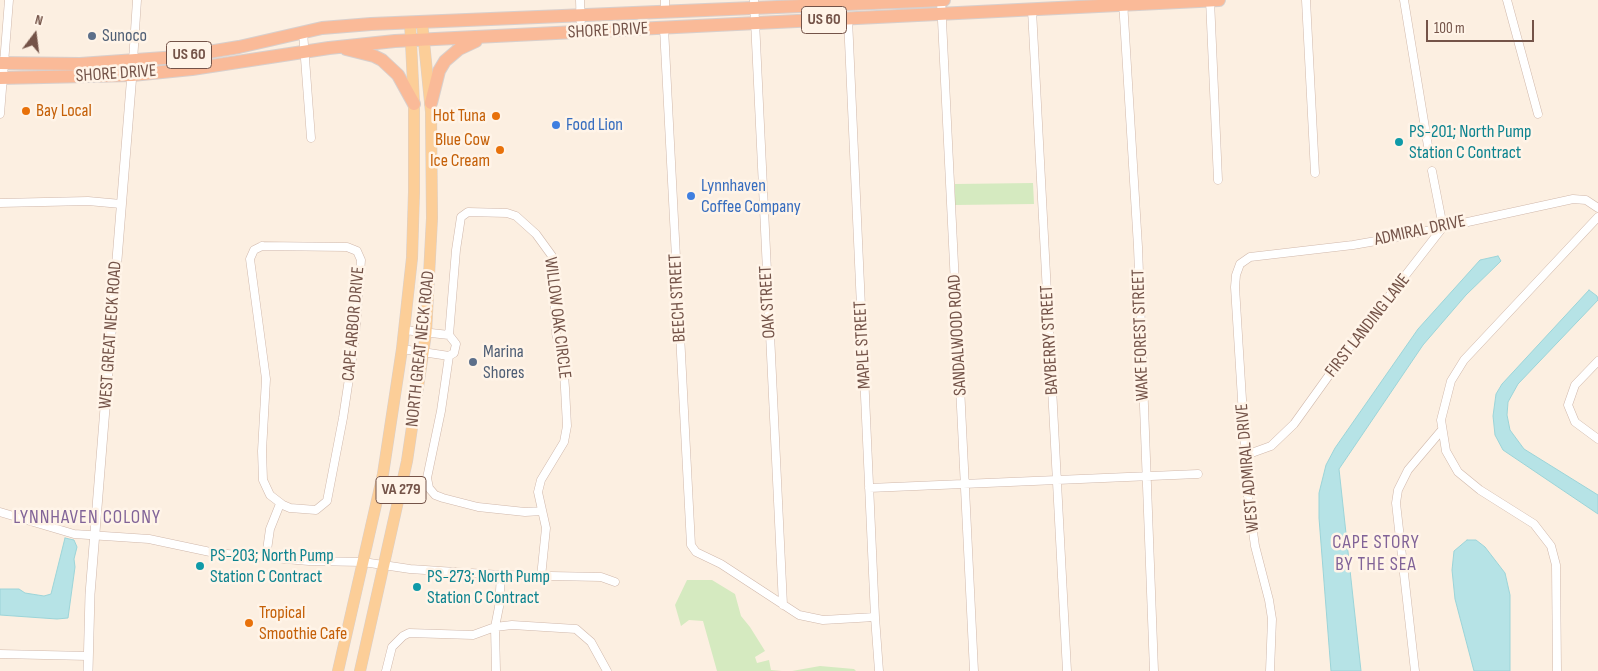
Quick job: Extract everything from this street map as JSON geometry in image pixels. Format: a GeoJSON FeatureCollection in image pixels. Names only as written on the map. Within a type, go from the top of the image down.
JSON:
{"type":"FeatureCollection","features":[{"type":"Feature","properties":{"kind":"highway","name":"SHORE DRIVE"},"geometry":{"type":"LineString","coordinates":[[2,63],[80,64],[133,61],[206,53],[303,32],[371,24],[581,15],[665,6],[942,0]]}},
{"type":"Feature","properties":{"kind":"highway","name":"SHORE DRIVE"},"geometry":{"type":"LineString","coordinates":[[2,78],[132,74],[192,69],[306,51],[411,40],[1032,10],[1123,2],[1219,0]]}},
{"type":"Feature","properties":{"kind":"highway"},"geometry":{"type":"LineString","coordinates":[[431,103],[439,71],[452,55],[470,42],[494,36]]}},
{"type":"Feature","properties":{"kind":"highway"},"geometry":{"type":"LineString","coordinates":[[329,48],[353,50],[382,60],[398,75],[414,104]]}},
{"type":"Feature","properties":{"kind":"main road","name":"NORTH GREAT NECK ROAD"},"geometry":{"type":"LineString","coordinates":[[360,671],[407,461],[426,333],[432,218],[431,103],[424,40],[416,22]]}},
{"type":"Feature","properties":{"kind":"main road","name":"NORTH GREAT NECK ROAD"},"geometry":{"type":"LineString","coordinates":[[338,671],[391,429],[402,349],[414,227],[414,104],[411,40],[416,22]]}},
{"type":"Feature","properties":{"kind":"street"},"geometry":{"type":"LineString","coordinates":[[0,114],[2,63],[9,0]]}},
{"type":"Feature","properties":{"kind":"street","name":"WEST GREAT NECK ROAD"},"geometry":{"type":"LineString","coordinates":[[88,671],[95,537],[137,0]]}},
{"type":"Feature","properties":{"kind":"street"},"geometry":{"type":"LineString","coordinates":[[580,0],[581,32]]}},
{"type":"Feature","properties":{"kind":"street","name":"SANDALWOOD ROAD"},"geometry":{"type":"LineString","coordinates":[[942,0],[974,671]]}},
{"type":"Feature","properties":{"kind":"street"},"geometry":{"type":"LineString","coordinates":[[1210,0],[1218,180]]}},
{"type":"Feature","properties":{"kind":"street"},"geometry":{"type":"LineString","coordinates":[[1306,0],[1315,173]]}},
{"type":"Feature","properties":{"kind":"street"},"geometry":{"type":"LineString","coordinates":[[1404,0],[1428,152]]}},
{"type":"Feature","properties":{"kind":"street"},"geometry":{"type":"LineString","coordinates":[[1507,0],[1538,114]]}},
{"type":"Feature","properties":{"kind":"street","name":"WAKE FOREST STREET"},"geometry":{"type":"LineString","coordinates":[[1123,2],[1138,247],[1145,476],[1154,671]]}},
{"type":"Feature","properties":{"kind":"street","name":"OAK STREET"},"geometry":{"type":"LineString","coordinates":[[754,5],[783,605]]}},
{"type":"Feature","properties":{"kind":"street","name":"BAYBERRY STREET"},"geometry":{"type":"LineString","coordinates":[[1032,10],[1067,671]]}},
{"type":"Feature","properties":{"kind":"street","name":"MAPLE STREET"},"geometry":{"type":"LineString","coordinates":[[848,19],[879,671]]}},
{"type":"Feature","properties":{"kind":"street","name":"BEECH STREET"},"geometry":{"type":"LineString","coordinates":[[664,28],[689,530],[693,549],[722,564],[799,615],[816,619],[875,617]]}},
{"type":"Feature","properties":{"kind":"street"},"geometry":{"type":"LineString","coordinates":[[303,32],[306,51],[311,138]]}},
{"type":"Feature","properties":{"kind":"street"},"geometry":{"type":"LineString","coordinates":[[1432,171],[1443,227]]}},
{"type":"Feature","properties":{"kind":"street","name":"ADMIRAL DRIVE"},"geometry":{"type":"LineString","coordinates":[[1240,264],[1250,257],[1353,245],[1573,199],[1586,200],[1598,208]]}},
{"type":"Feature","properties":{"kind":"street"},"geometry":{"type":"LineString","coordinates":[[0,203],[88,201],[121,204]]}},
{"type":"Feature","properties":{"kind":"street","name":"WILLOW OAK CIRCLE"},"geometry":{"type":"LineString","coordinates":[[541,577],[546,528],[542,511],[538,500],[539,487],[560,451],[566,432],[563,363],[556,333],[552,256],[536,234],[516,216],[506,212],[468,212],[461,217],[456,250],[449,335],[456,344],[454,353],[450,356],[427,478],[429,488],[435,495],[478,507],[525,512],[542,511]]}},
{"type":"Feature","properties":{"kind":"street"},"geometry":{"type":"LineString","coordinates":[[1557,671],[1556,565],[1551,546],[1534,524],[1480,490],[1458,472],[1446,451],[1441,431],[1446,393],[1456,370],[1598,217]]}},
{"type":"Feature","properties":{"kind":"street","name":"FIRST LANDING LANE"},"geometry":{"type":"LineString","coordinates":[[1246,455],[1271,446],[1294,424],[1345,353],[1443,227]]}},
{"type":"Feature","properties":{"kind":"street","name":"CAPE ARBOR DRIVE"},"geometry":{"type":"LineString","coordinates":[[262,246],[347,247],[353,249],[360,256],[360,289],[353,362],[327,501],[321,508],[311,511],[290,508],[280,504],[270,495],[263,480],[262,451],[266,379],[250,259],[254,250],[262,246]]}},
{"type":"Feature","properties":{"kind":"street","name":"WEST ADMIRAL DRIVE"},"geometry":{"type":"LineString","coordinates":[[1240,264],[1236,275],[1235,287],[1246,455],[1252,530],[1272,619],[1270,671]]}},
{"type":"Feature","properties":{"kind":"street"},"geometry":{"type":"LineString","coordinates":[[404,330],[449,335]]}},
{"type":"Feature","properties":{"kind":"street"},"geometry":{"type":"LineString","coordinates":[[402,349],[450,356]]}},
{"type":"Feature","properties":{"kind":"street"},"geometry":{"type":"LineString","coordinates":[[1598,361],[1575,385],[1568,405],[1575,422],[1598,438]]}},
{"type":"Feature","properties":{"kind":"street"},"geometry":{"type":"LineString","coordinates":[[1415,671],[1396,503],[1398,490],[1408,470],[1441,431]]}},
{"type":"Feature","properties":{"kind":"street"},"geometry":{"type":"LineString","coordinates":[[869,488],[1198,474]]}},
{"type":"Feature","properties":{"kind":"street"},"geometry":{"type":"LineString","coordinates":[[266,557],[270,529],[280,504]]}},
{"type":"Feature","properties":{"kind":"street"},"geometry":{"type":"LineString","coordinates":[[0,512],[74,534],[95,537],[149,539],[215,553],[363,562],[501,575],[601,577],[615,582]]}},
{"type":"Feature","properties":{"kind":"street"},"geometry":{"type":"LineString","coordinates":[[496,671],[495,627],[499,607],[501,575]]}},
{"type":"Feature","properties":{"kind":"street"},"geometry":{"type":"LineString","coordinates":[[386,671],[392,647],[396,641],[409,633],[473,635],[495,627],[512,625],[576,629],[591,642],[607,671]]}},
{"type":"Feature","properties":{"kind":"street"},"geometry":{"type":"LineString","coordinates":[[0,654],[88,656]]}},
{"type":"Feature","properties":{"kind":"green space"},"geometry":{"type":"Polygon","coordinates":[[[1033,183],[1034,204],[955,205],[955,184],[1033,183]]]}},
{"type":"Feature","properties":{"kind":"green space"},"geometry":{"type":"Polygon","coordinates":[[[687,580],[712,580],[735,594],[741,616],[765,651],[755,657],[757,663],[769,660],[771,670],[782,671],[717,671],[703,621],[689,620],[681,626],[675,605],[687,580]]]}},
{"type":"Feature","properties":{"kind":"green space"},"geometry":{"type":"Polygon","coordinates":[[[820,666],[854,669],[856,671],[792,671],[820,666]]]}},
{"type":"Feature","properties":{"kind":"water"},"geometry":{"type":"Polygon","coordinates":[[[1498,256],[1501,261],[1466,295],[1423,345],[1339,469],[1361,671],[1331,671],[1319,518],[1319,493],[1326,465],[1335,448],[1418,329],[1480,260],[1498,256]]]}},
{"type":"Feature","properties":{"kind":"water"},"geometry":{"type":"Polygon","coordinates":[[[1589,290],[1597,296],[1598,300],[1518,384],[1508,402],[1507,415],[1510,430],[1524,449],[1598,495],[1598,514],[1503,450],[1495,435],[1493,416],[1496,394],[1502,384],[1589,290]]]}},
{"type":"Feature","properties":{"kind":"water"},"geometry":{"type":"Polygon","coordinates":[[[65,538],[74,540],[77,547],[68,618],[0,615],[0,589],[19,589],[25,593],[44,596],[51,594],[65,538]]]}},
{"type":"Feature","properties":{"kind":"water"},"geometry":{"type":"Polygon","coordinates":[[[1467,540],[1476,540],[1485,547],[1505,573],[1510,595],[1510,671],[1474,671],[1455,599],[1452,570],[1454,551],[1467,540]]]}},
{"type":"Feature","properties":{"kind":"place","name":"Sunoco"},"geometry":{"type":"Point","coordinates":[92,36]}},
{"type":"Feature","properties":{"kind":"place","name":"Bay Local"},"geometry":{"type":"Point","coordinates":[26,111]}},
{"type":"Feature","properties":{"kind":"place","name":"Hot Tuna"},"geometry":{"type":"Point","coordinates":[496,116]}},
{"type":"Feature","properties":{"kind":"place","name":"Food Lion"},"geometry":{"type":"Point","coordinates":[556,125]}},
{"type":"Feature","properties":{"kind":"place","name":"PS-201; North Pump Station C Contract"},"geometry":{"type":"Point","coordinates":[1399,142]}},
{"type":"Feature","properties":{"kind":"place","name":"Blue Cow Ice Cream"},"geometry":{"type":"Point","coordinates":[500,150]}},
{"type":"Feature","properties":{"kind":"place","name":"Lynnhaven Coffee Company"},"geometry":{"type":"Point","coordinates":[691,196]}},
{"type":"Feature","properties":{"kind":"place","name":"Marina Shores"},"geometry":{"type":"Point","coordinates":[473,362]}},
{"type":"Feature","properties":{"kind":"place","name":"PS-203; North Pump Station C Contract"},"geometry":{"type":"Point","coordinates":[200,566]}},
{"type":"Feature","properties":{"kind":"place","name":"PS-273; North Pump Station C Contract"},"geometry":{"type":"Point","coordinates":[417,587]}},
{"type":"Feature","properties":{"kind":"place","name":"Tropical Smoothie Cafe"},"geometry":{"type":"Point","coordinates":[249,623]}},
{"type":"Feature","properties":{"kind":"district","name":"LYNNHAVEN COLONY"},"geometry":{"type":"Point","coordinates":[87,518]}},
{"type":"Feature","properties":{"kind":"district","name":"CAPE STORY BY THE SEA"},"geometry":{"type":"Point","coordinates":[1376,554]}}]}
